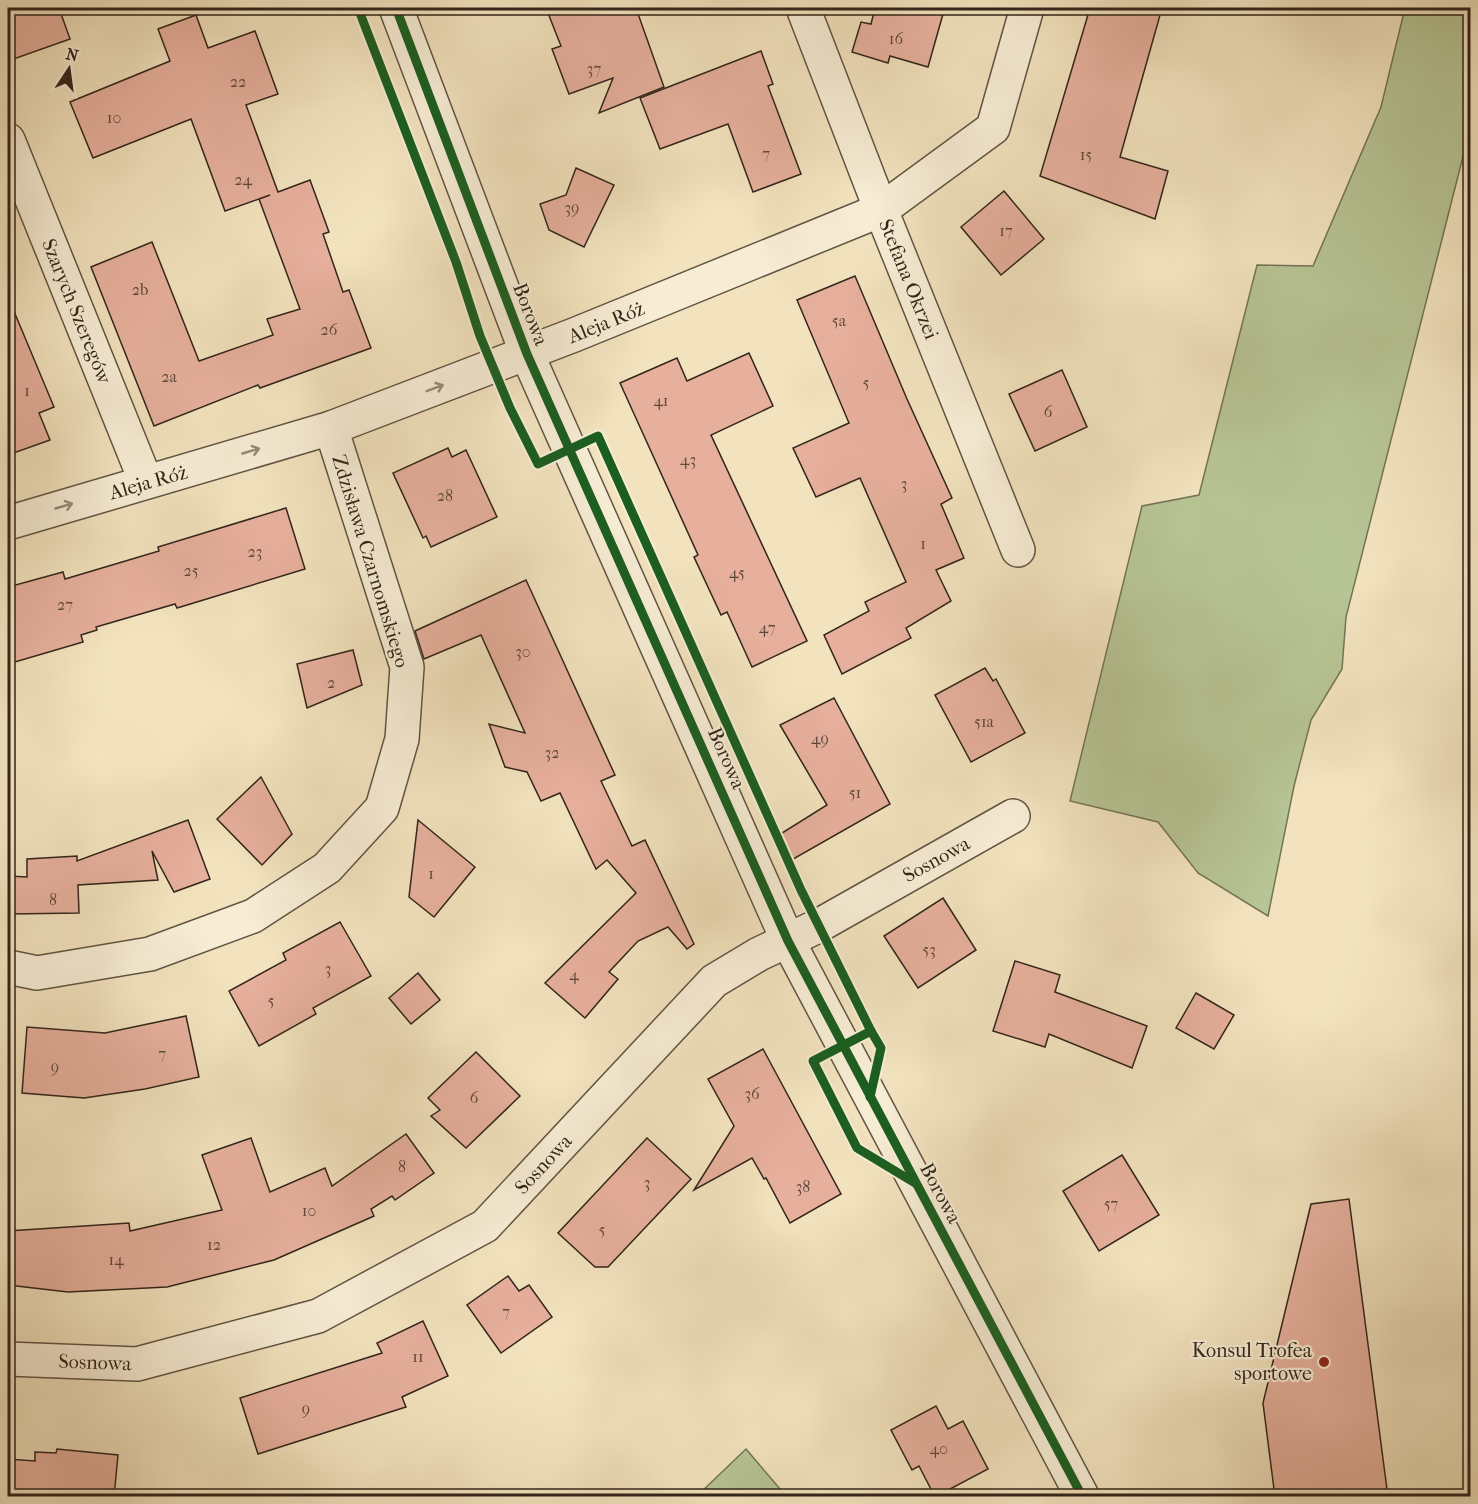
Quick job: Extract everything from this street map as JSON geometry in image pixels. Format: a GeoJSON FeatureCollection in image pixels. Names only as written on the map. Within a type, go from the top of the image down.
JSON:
{"type":"FeatureCollection","features":[{"type":"Feature","properties":{"kind":"street","name":"Borowa"},"geometry":{"type":"LineString","coordinates":[[396,8],[527,354],[788,941],[1082,1497]]}},
{"type":"Feature","properties":{"kind":"street","name":"Stefana Okrzei"},"geometry":{"type":"LineString","coordinates":[[803,8],[881,210],[1018,550]]}},
{"type":"Feature","properties":{"kind":"street","name":"Aleja Róż"},"geometry":{"type":"LineString","coordinates":[[8,523],[331,428],[527,354],[881,210],[993,128],[1027,8]]}},
{"type":"Feature","properties":{"kind":"street","name":"Szarych Szeregów"},"geometry":{"type":"LineString","coordinates":[[8,140],[146,482]]}},
{"type":"Feature","properties":{"kind":"street","name":"Zdzisława Czarnomskiego"},"geometry":{"type":"LineString","coordinates":[[8,967],[37,973],[150,954],[253,915],[327,868],[382,808],[402,739],[406,667],[331,428]]}},
{"type":"Feature","properties":{"kind":"street","name":"Sosnowa"},"geometry":{"type":"LineString","coordinates":[[8,1359],[137,1364],[318,1316],[485,1226],[714,981],[759,954],[818,926],[1013,816]]}},
{"type":"Feature","properties":{"kind":"green space"},"geometry":{"type":"Polygon","coordinates":[[[1405,8],[1470,8],[1470,129],[1346,617],[1342,669],[1311,720],[1294,786],[1268,916],[1198,873],[1158,822],[1070,801],[1142,506],[1199,495],[1257,265],[1313,266],[1381,107],[1405,8]]]}},
{"type":"Feature","properties":{"kind":"green space"},"geometry":{"type":"Polygon","coordinates":[[[746,1449],[786,1496],[697,1496],[746,1449]]]}},
{"type":"Feature","properties":{"kind":"building"},"geometry":{"type":"Polygon","coordinates":[[[8,8],[59,8],[70,39],[8,61],[8,8]]]}},
{"type":"Feature","properties":{"kind":"building"},"geometry":{"type":"Polygon","coordinates":[[[546,8],[636,8],[664,87],[599,113],[613,78],[569,94],[552,49],[561,46],[546,8]]]}},
{"type":"Feature","properties":{"kind":"building"},"geometry":{"type":"Polygon","coordinates":[[[875,8],[921,8],[943,14],[928,67],[890,56],[888,63],[852,52],[861,22],[871,24],[875,8]]]}},
{"type":"Feature","properties":{"kind":"building"},"geometry":{"type":"Polygon","coordinates":[[[1090,8],[1162,8],[1120,157],[1168,171],[1155,219],[1040,176],[1090,8]]]}},
{"type":"Feature","properties":{"kind":"building"},"geometry":{"type":"Polygon","coordinates":[[[196,15],[208,48],[255,31],[278,94],[246,105],[278,192],[310,180],[329,232],[323,234],[343,292],[349,290],[371,348],[260,388],[258,385],[154,426],[91,267],[152,242],[199,361],[273,335],[267,319],[300,309],[259,199],[270,195],[225,211],[191,119],[93,158],[70,102],[170,61],[158,29],[196,15]]]}},
{"type":"Feature","properties":{"kind":"building"},"geometry":{"type":"Polygon","coordinates":[[[761,51],[773,84],[768,86],[801,174],[753,192],[728,124],[660,149],[640,98],[761,51]]]}},
{"type":"Feature","properties":{"kind":"building"},"geometry":{"type":"Polygon","coordinates":[[[576,168],[614,185],[584,247],[549,230],[540,204],[566,195],[576,168]]]}},
{"type":"Feature","properties":{"kind":"building"},"geometry":{"type":"Polygon","coordinates":[[[1004,191],[1044,239],[1001,275],[961,227],[1004,191]]]}},
{"type":"Feature","properties":{"kind":"building"},"geometry":{"type":"Polygon","coordinates":[[[855,276],[952,498],[941,504],[964,558],[936,570],[951,601],[906,628],[911,638],[842,674],[824,635],[869,611],[865,602],[906,582],[860,478],[816,497],[793,448],[849,423],[797,300],[855,276]]]}},
{"type":"Feature","properties":{"kind":"building"},"geometry":{"type":"Polygon","coordinates":[[[8,297],[54,407],[39,413],[50,440],[8,455],[8,297]]]}},
{"type":"Feature","properties":{"kind":"building"},"geometry":{"type":"Polygon","coordinates":[[[749,353],[773,406],[711,435],[807,641],[752,667],[727,612],[721,615],[694,557],[698,555],[620,383],[677,358],[687,381],[749,353]]]}},
{"type":"Feature","properties":{"kind":"building"},"geometry":{"type":"Polygon","coordinates":[[[1062,370],[1087,427],[1035,451],[1009,394],[1062,370]]]}},
{"type":"Feature","properties":{"kind":"building"},"geometry":{"type":"Polygon","coordinates":[[[448,448],[452,457],[466,450],[497,517],[431,547],[426,536],[423,538],[393,473],[448,448]]]}},
{"type":"Feature","properties":{"kind":"building"},"geometry":{"type":"Polygon","coordinates":[[[286,508],[305,569],[177,608],[175,604],[96,627],[97,630],[81,635],[83,642],[8,664],[8,587],[63,572],[65,579],[159,551],[158,547],[286,508]]]}},
{"type":"Feature","properties":{"kind":"building"},"geometry":{"type":"Polygon","coordinates":[[[526,580],[615,775],[601,781],[632,846],[645,840],[694,944],[687,949],[668,927],[638,941],[609,972],[618,979],[585,1018],[545,983],[636,893],[607,860],[596,869],[560,793],[541,801],[527,772],[505,767],[489,724],[525,733],[481,635],[424,659],[415,631],[526,580]]]}},
{"type":"Feature","properties":{"kind":"building"},"geometry":{"type":"Polygon","coordinates":[[[353,650],[362,685],[307,708],[297,664],[353,650]]]}},
{"type":"Feature","properties":{"kind":"building"},"geometry":{"type":"Polygon","coordinates":[[[985,668],[993,681],[996,679],[1025,733],[971,762],[935,695],[985,668]]]}},
{"type":"Feature","properties":{"kind":"building"},"geometry":{"type":"Polygon","coordinates":[[[834,698],[890,804],[788,862],[774,838],[827,805],[780,725],[834,698]]]}},
{"type":"Feature","properties":{"kind":"building"},"geometry":{"type":"Polygon","coordinates":[[[261,777],[292,834],[262,865],[217,819],[261,777]]]}},
{"type":"Feature","properties":{"kind":"building"},"geometry":{"type":"Polygon","coordinates":[[[188,820],[210,879],[174,892],[152,851],[158,880],[78,885],[79,913],[10,914],[9,876],[27,877],[27,859],[77,856],[77,861],[188,820]]]}},
{"type":"Feature","properties":{"kind":"building"},"geometry":{"type":"Polygon","coordinates":[[[418,820],[475,867],[434,917],[409,897],[418,820]]]}},
{"type":"Feature","properties":{"kind":"building"},"geometry":{"type":"Polygon","coordinates":[[[943,898],[976,950],[918,988],[884,936],[943,898]]]}},
{"type":"Feature","properties":{"kind":"building"},"geometry":{"type":"Polygon","coordinates":[[[340,922],[371,976],[313,1008],[316,1014],[259,1046],[229,991],[286,960],[283,953],[340,922]]]}},
{"type":"Feature","properties":{"kind":"building"},"geometry":{"type":"Polygon","coordinates":[[[1015,961],[1060,975],[1055,992],[1147,1026],[1132,1068],[1049,1034],[1045,1047],[993,1031],[1015,961]]]}},
{"type":"Feature","properties":{"kind":"building"},"geometry":{"type":"Polygon","coordinates":[[[418,973],[440,1000],[411,1024],[389,998],[418,973]]]}},
{"type":"Feature","properties":{"kind":"building"},"geometry":{"type":"Polygon","coordinates":[[[1196,993],[1234,1015],[1214,1049],[1176,1028],[1196,993]]]}},
{"type":"Feature","properties":{"kind":"building"},"geometry":{"type":"Polygon","coordinates":[[[186,1016],[199,1077],[145,1089],[84,1098],[22,1093],[27,1027],[105,1033],[186,1016]]]}},
{"type":"Feature","properties":{"kind":"building"},"geometry":{"type":"Polygon","coordinates":[[[763,1049],[841,1194],[790,1223],[766,1178],[764,1179],[752,1158],[694,1190],[734,1126],[708,1079],[763,1049]]]}},
{"type":"Feature","properties":{"kind":"building"},"geometry":{"type":"Polygon","coordinates":[[[476,1052],[520,1096],[466,1148],[431,1116],[440,1110],[428,1098],[476,1052]]]}},
{"type":"Feature","properties":{"kind":"building"},"geometry":{"type":"Polygon","coordinates":[[[406,1134],[434,1173],[395,1200],[392,1196],[371,1209],[374,1216],[274,1260],[167,1287],[68,1292],[8,1285],[8,1231],[129,1223],[130,1231],[222,1210],[202,1155],[251,1138],[270,1192],[325,1168],[332,1186],[406,1134]]]}},
{"type":"Feature","properties":{"kind":"building"},"geometry":{"type":"Polygon","coordinates":[[[647,1138],[691,1179],[608,1267],[595,1267],[558,1233],[647,1138]]]}},
{"type":"Feature","properties":{"kind":"building"},"geometry":{"type":"Polygon","coordinates":[[[1122,1155],[1159,1215],[1099,1251],[1063,1191],[1122,1155]]]}},
{"type":"Feature","properties":{"kind":"building"},"geometry":{"type":"Polygon","coordinates":[[[1349,1199],[1388,1497],[1275,1497],[1263,1403],[1311,1204],[1349,1199]]]}},
{"type":"Feature","properties":{"kind":"building"},"geometry":{"type":"Polygon","coordinates":[[[508,1276],[519,1291],[529,1285],[552,1317],[501,1353],[467,1305],[508,1276]]]}},
{"type":"Feature","properties":{"kind":"building"},"geometry":{"type":"Polygon","coordinates":[[[423,1321],[448,1376],[402,1397],[406,1407],[258,1454],[240,1398],[382,1353],[377,1343],[423,1321]]]}},
{"type":"Feature","properties":{"kind":"building"},"geometry":{"type":"Polygon","coordinates":[[[936,1406],[948,1429],[963,1421],[988,1469],[935,1497],[919,1466],[912,1470],[891,1430],[936,1406]]]}},
{"type":"Feature","properties":{"kind":"building"},"geometry":{"type":"Polygon","coordinates":[[[57,1449],[118,1455],[114,1497],[8,1497],[8,1459],[35,1461],[35,1452],[56,1453],[57,1449]]]}},
{"type":"Feature","properties":{"kind":"cycle path"},"geometry":{"type":"LineString","coordinates":[[358,8],[456,262],[480,336],[510,408],[538,464],[598,436],[801,890],[871,1031]]}},
{"type":"Feature","properties":{"kind":"cycle path"},"geometry":{"type":"LineString","coordinates":[[396,8],[527,354],[788,941],[1082,1496]]}},
{"type":"Feature","properties":{"kind":"cycle path"},"geometry":{"type":"LineString","coordinates":[[870,1097],[881,1048],[871,1031],[813,1061],[857,1148],[915,1183]]}},
{"type":"Feature","properties":{"kind":"place","name":"Konsul Trofea sportowe"},"geometry":{"type":"Point","coordinates":[1324,1362]}}]}
